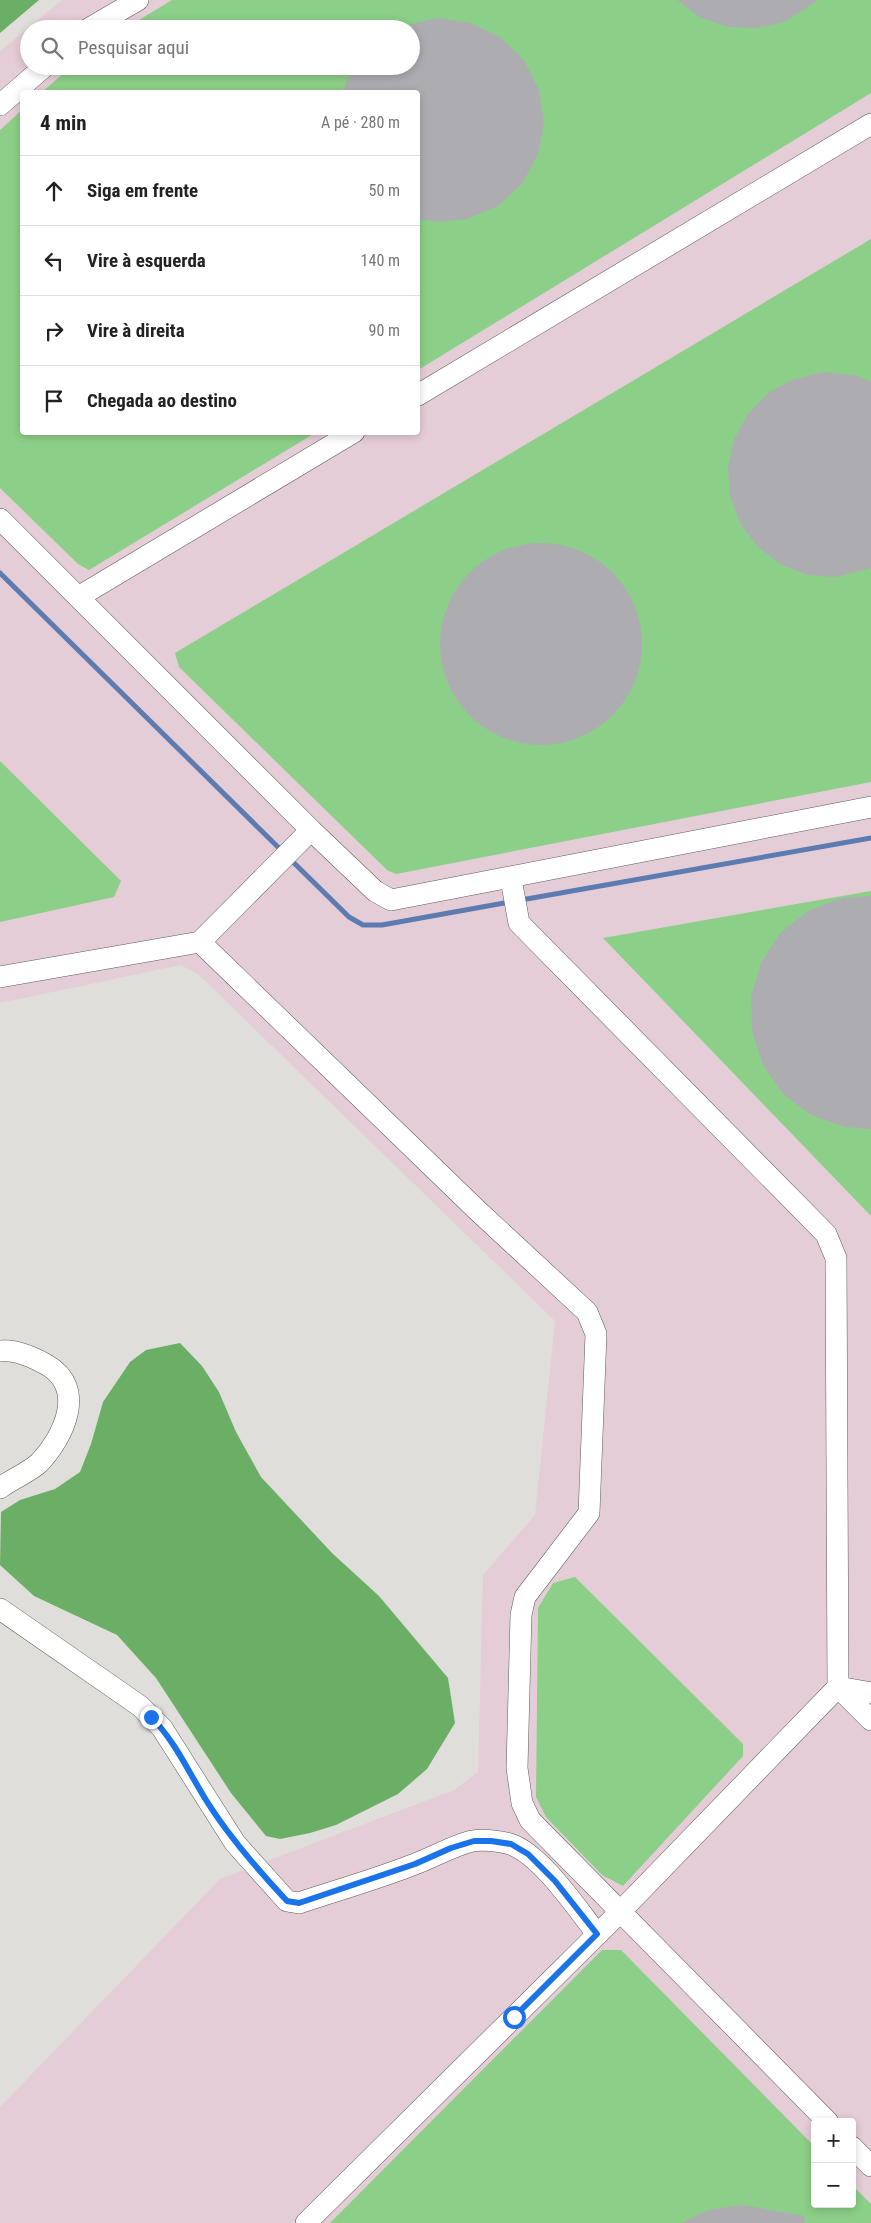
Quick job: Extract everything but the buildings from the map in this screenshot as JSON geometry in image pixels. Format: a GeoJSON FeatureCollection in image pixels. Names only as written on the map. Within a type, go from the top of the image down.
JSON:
{"type":"FeatureCollection","features":[{"type":"Feature","properties":{"kind":"lane"},"geometry":{"type":"LineString","coordinates":[[104,20],[138,0]]}},
{"type":"Feature","properties":{"kind":"lane"},"geometry":{"type":"LineString","coordinates":[[0,105],[35,75]]}},
{"type":"Feature","properties":{"kind":"lane"},"geometry":{"type":"LineString","coordinates":[[420,393],[871,124]]}},
{"type":"Feature","properties":{"kind":"lane"},"geometry":{"type":"LineString","coordinates":[[80,596],[349,435]]}},
{"type":"Feature","properties":{"kind":"lane"},"geometry":{"type":"LineString","coordinates":[[0,519],[80,596],[311,830],[375,890],[390,900],[510,879],[871,807]]}},
{"type":"Feature","properties":{"kind":"lane"},"geometry":{"type":"LineString","coordinates":[[0,977],[200,942],[311,830]]}},
{"type":"Feature","properties":{"kind":"lane"},"geometry":{"type":"LineString","coordinates":[[306,2223],[620,1912],[838,1687],[836,1258],[826,1234],[519,923],[510,879]]}},
{"type":"Feature","properties":{"kind":"lane"},"geometry":{"type":"LineString","coordinates":[[200,942],[478,1211],[587,1312],[596,1334],[589,1513],[525,1597],[521,1615],[516,1768],[522,1803],[530,1820],[824,2118]]}},
{"type":"Feature","properties":{"kind":"lane"},"geometry":{"type":"LineString","coordinates":[[0,1351],[6,1350],[33,1357],[53,1369],[68,1386],[69,1409],[60,1434],[38,1464],[0,1488]]}},
{"type":"Feature","properties":{"kind":"lane"},"geometry":{"type":"LineString","coordinates":[[0,1609],[140,1706],[162,1728],[235,1843],[287,1901],[299,1903],[415,1864],[474,1841],[491,1841],[511,1844],[528,1854],[555,1881],[597,1934]]}},
{"type":"Feature","properties":{"kind":"lane"},"geometry":{"type":"LineString","coordinates":[[838,1687],[871,1693]]}},
{"type":"Feature","properties":{"kind":"lane"},"geometry":{"type":"LineString","coordinates":[[838,1687],[871,1720]]}},
{"type":"Feature","properties":{"kind":"lane"},"geometry":{"type":"LineString","coordinates":[[856,2151],[871,2166]]}},
{"type":"Feature","properties":{"kind":"shaded area"},"geometry":{"type":"Polygon","coordinates":[[[62,0],[871,0],[871,2223],[0,2223],[0,2107],[220,1879],[454,1790],[478,1772],[483,1575],[535,1515],[555,1321],[198,974],[181,965],[0,1003],[0,51],[20,35],[20,75],[420,75],[420,20],[38,20],[62,0]]]}},
{"type":"Feature","properties":{"kind":"green space"},"geometry":{"type":"Polygon","coordinates":[[[0,0],[39,0],[0,33],[0,0]]]}},
{"type":"Feature","properties":{"kind":"green space"},"geometry":{"type":"Polygon","coordinates":[[[172,0],[871,0],[871,93],[420,369],[420,90],[44,90],[62,75],[420,75],[420,20],[139,20],[172,0]]]}},
{"type":"Feature","properties":{"kind":"green space"},"geometry":{"type":"Polygon","coordinates":[[[20,112],[20,435],[312,435],[89,570],[78,564],[0,488],[0,130],[20,112]]]}},
{"type":"Feature","properties":{"kind":"green space"},"geometry":{"type":"Polygon","coordinates":[[[871,239],[871,782],[396,874],[387,870],[179,667],[175,653],[871,239]]]}},
{"type":"Feature","properties":{"kind":"green space"},"geometry":{"type":"Polygon","coordinates":[[[0,761],[121,881],[114,897],[0,922],[0,761]]]}},
{"type":"Feature","properties":{"kind":"green space"},"geometry":{"type":"Polygon","coordinates":[[[871,891],[871,1216],[603,938],[871,891]]]}},
{"type":"Feature","properties":{"kind":"green space"},"geometry":{"type":"Polygon","coordinates":[[[180,1343],[202,1366],[219,1392],[236,1432],[261,1477],[332,1553],[379,1596],[448,1678],[455,1723],[427,1769],[398,1794],[336,1825],[310,1833],[280,1839],[266,1836],[231,1793],[156,1678],[117,1635],[34,1596],[0,1565],[1,1512],[20,1500],[55,1489],[80,1472],[91,1444],[103,1402],[130,1362],[146,1350],[180,1343]]]}},
{"type":"Feature","properties":{"kind":"green space"},"geometry":{"type":"Polygon","coordinates":[[[575,1577],[743,1744],[743,1756],[623,1886],[602,1875],[546,1817],[536,1797],[538,1608],[553,1583],[575,1577]]]}},
{"type":"Feature","properties":{"kind":"green space"},"geometry":{"type":"Polygon","coordinates":[[[602,1950],[621,1950],[811,2143],[811,2208],[856,2208],[856,2189],[871,2204],[871,2223],[330,2223],[602,1950]]]}},
{"type":"Feature","properties":{"kind":"waterway"},"geometry":{"type":"LineString","coordinates":[[0,573],[283,852]]}},
{"type":"Feature","properties":{"kind":"waterway"},"geometry":{"type":"LineString","coordinates":[[521,900],[871,838]]}},
{"type":"Feature","properties":{"kind":"waterway"},"geometry":{"type":"LineString","coordinates":[[289,858],[349,917],[363,925],[382,925],[510,902]]}},
{"type":"Feature","properties":{"kind":"route"},"geometry":{"type":"LineString","coordinates":[[151,1717],[162,1728],[178,1750],[206,1799],[235,1843],[287,1901],[299,1903],[415,1864],[451,1848],[474,1841],[511,1844],[528,1854],[555,1881],[597,1934],[514,2017]]}}]}
